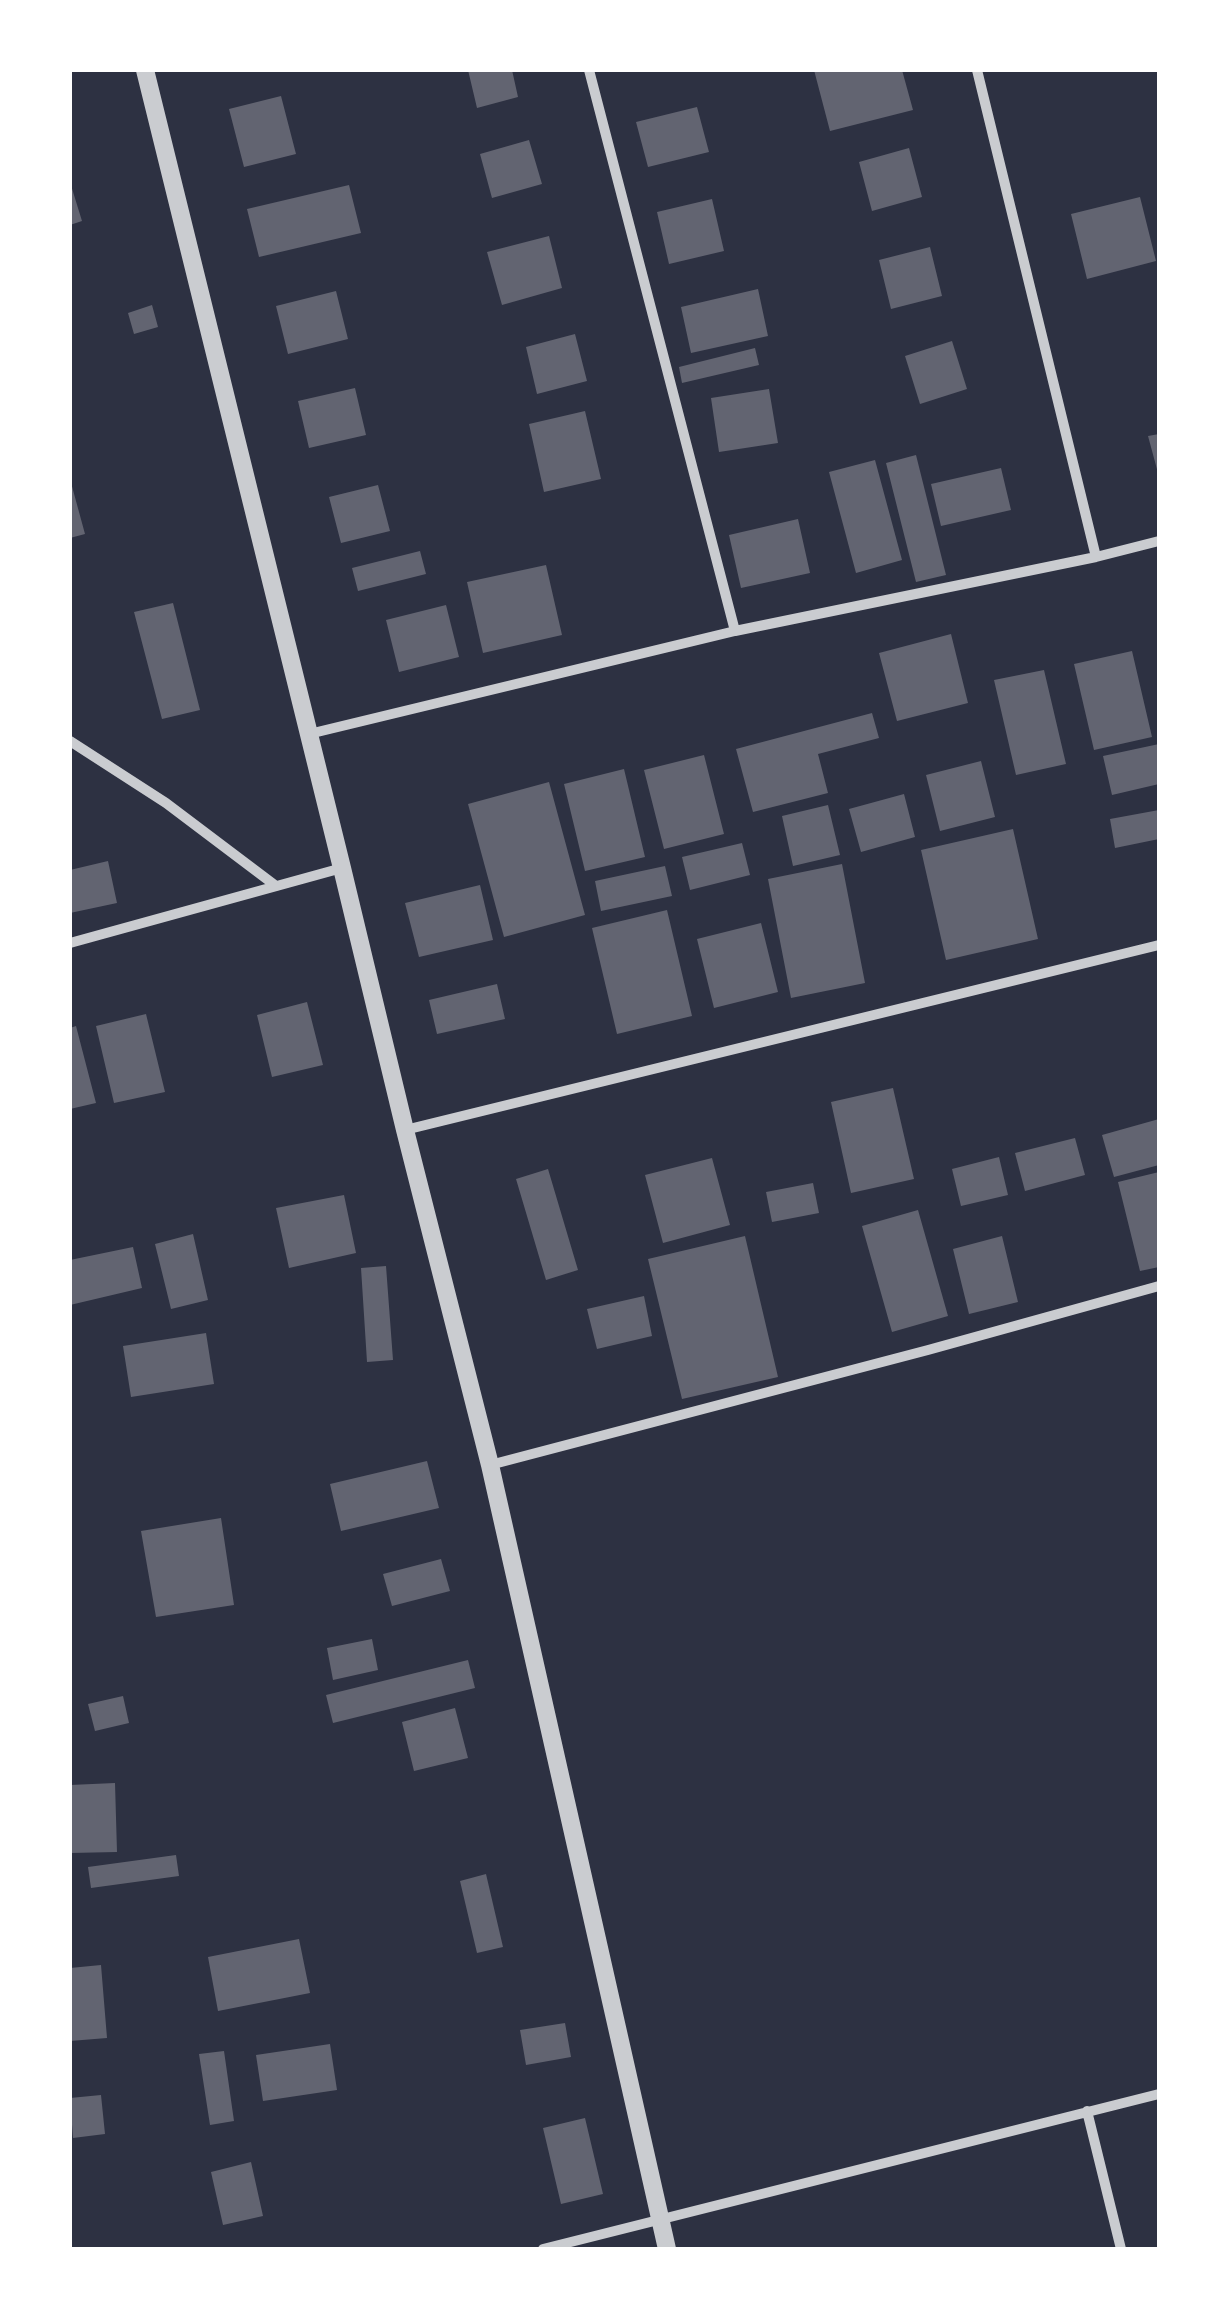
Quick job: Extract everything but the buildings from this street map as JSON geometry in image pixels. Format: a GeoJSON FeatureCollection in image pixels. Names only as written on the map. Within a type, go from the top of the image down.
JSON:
{"type":"FeatureCollection","features":[{"type":"Feature","properties":{"kind":"street"},"geometry":{"type":"LineString","coordinates":[[145,70],[490,1466],[667,2249]]}},
{"type":"Feature","properties":{"kind":"street"},"geometry":{"type":"LineString","coordinates":[[589,70],[734,631]]}},
{"type":"Feature","properties":{"kind":"street"},"geometry":{"type":"LineString","coordinates":[[977,70],[1096,557]]}},
{"type":"Feature","properties":{"kind":"street"},"geometry":{"type":"LineString","coordinates":[[309,734],[734,631],[1159,542]]}},
{"type":"Feature","properties":{"kind":"street"},"geometry":{"type":"LineString","coordinates":[[70,741],[166,804],[276,886]]}},
{"type":"Feature","properties":{"kind":"street"},"geometry":{"type":"LineString","coordinates":[[70,943],[342,868]]}},
{"type":"Feature","properties":{"kind":"street"},"geometry":{"type":"LineString","coordinates":[[405,1130],[1159,945]]}},
{"type":"Feature","properties":{"kind":"street"},"geometry":{"type":"LineString","coordinates":[[490,1466],[1159,1286]]}},
{"type":"Feature","properties":{"kind":"street"},"geometry":{"type":"LineString","coordinates":[[544,2249],[1159,2094]]}},
{"type":"Feature","properties":{"kind":"street"},"geometry":{"type":"LineString","coordinates":[[1087,2111],[1120,2249]]}}]}
